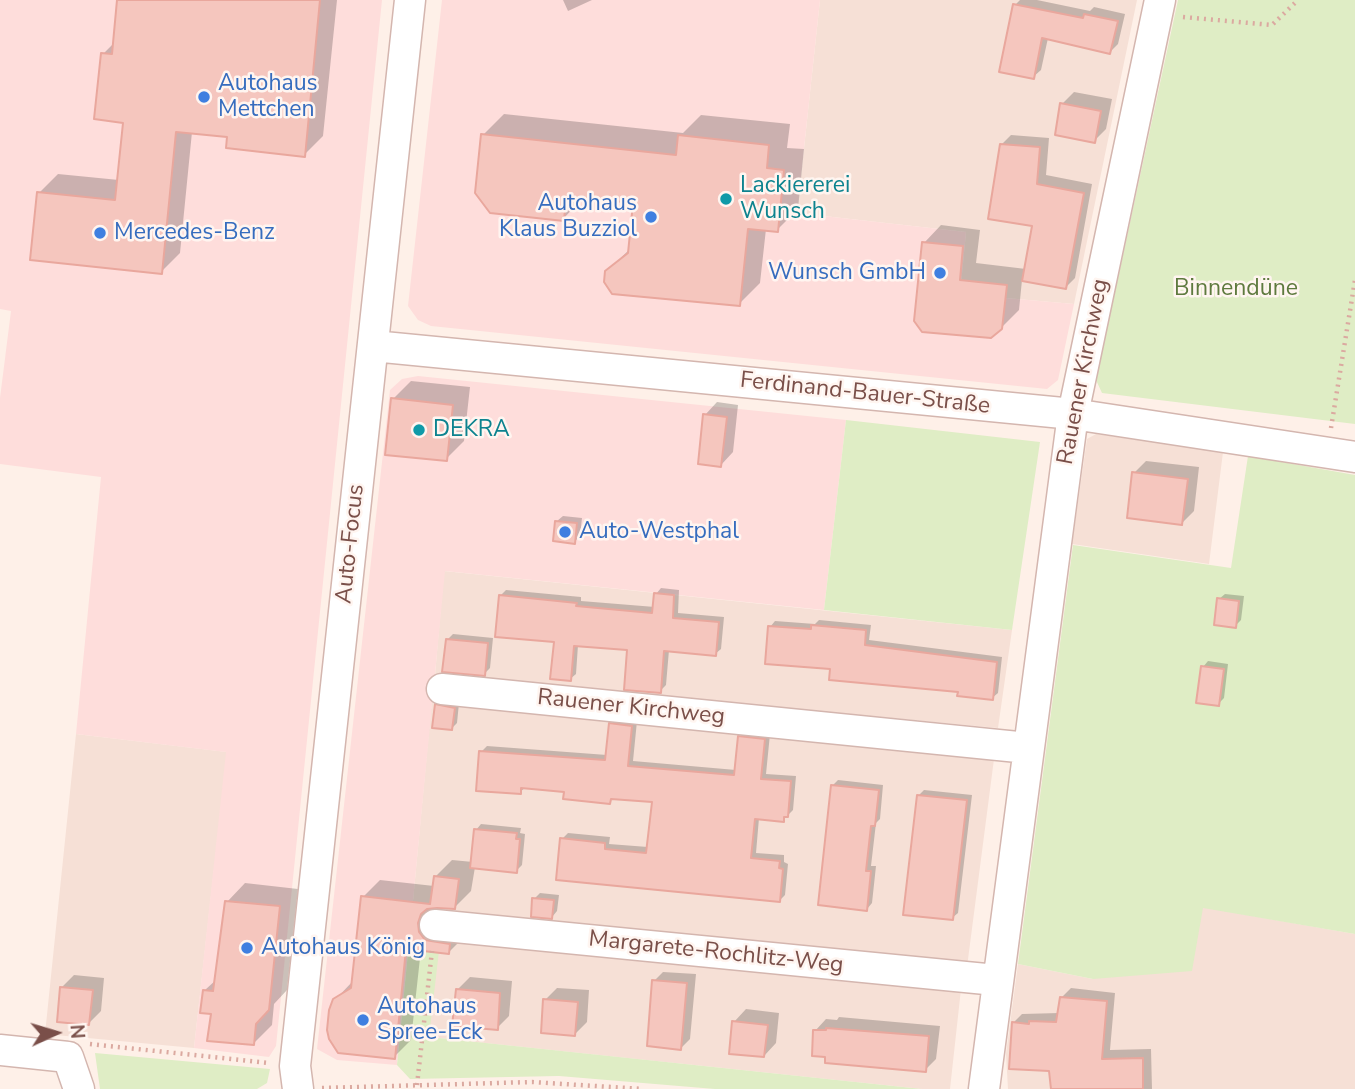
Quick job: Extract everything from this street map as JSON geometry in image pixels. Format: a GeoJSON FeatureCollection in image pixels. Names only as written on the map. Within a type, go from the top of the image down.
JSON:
{"type":"FeatureCollection","features":[{"type":"Feature","properties":{"kind":"street","name":"Auto-Focus"},"geometry":{"type":"LineString","coordinates":[[296,1077],[410,0]]}},
{"type":"Feature","properties":{"kind":"street","name":"Rauener Kirchweg"},"geometry":{"type":"LineString","coordinates":[[984,1089],[996,980],[1073,414],[1159,7]]}},
{"type":"Feature","properties":{"kind":"street","name":"Ferdinand-Bauer-Straße"},"geometry":{"type":"LineString","coordinates":[[373,346],[1073,414],[1341,455]]}},
{"type":"Feature","properties":{"kind":"street","name":"Rauener Kirchweg"},"geometry":{"type":"LineString","coordinates":[[442,689],[1028,748]]}},
{"type":"Feature","properties":{"kind":"street","name":"Margarete-Rochlitz-Weg"},"geometry":{"type":"LineString","coordinates":[[435,926],[996,980]]}},
{"type":"Feature","properties":{"kind":"street"},"geometry":{"type":"LineString","coordinates":[[0,1050],[68,1057],[79,1089]]}},
{"type":"Feature","properties":{"kind":"path"},"geometry":{"type":"LineString","coordinates":[[1159,7],[1272,25],[1298,0]]}},
{"type":"Feature","properties":{"kind":"path"},"geometry":{"type":"LineString","coordinates":[[1341,455],[1355,280]]}},
{"type":"Feature","properties":{"kind":"path"},"geometry":{"type":"LineString","coordinates":[[417,1085],[435,926]]}},
{"type":"Feature","properties":{"kind":"path"},"geometry":{"type":"LineString","coordinates":[[68,1057],[89,1044],[296,1077]]}},
{"type":"Feature","properties":{"kind":"path"},"geometry":{"type":"LineString","coordinates":[[330,1087],[532,1082],[643,1089]]}},
{"type":"Feature","properties":{"kind":"shaded area"},"geometry":{"type":"Polygon","coordinates":[[[0,0],[382,0],[276,1046],[269,1057],[194,1048],[226,752],[76,734],[101,477],[0,464],[0,398],[11,311],[0,309],[0,0]]]}},
{"type":"Feature","properties":{"kind":"shaded area"},"geometry":{"type":"Polygon","coordinates":[[[442,0],[820,0],[797,213],[966,232],[960,294],[1074,304],[1058,380],[1047,389],[431,326],[418,320],[408,306],[442,0]]]}},
{"type":"Feature","properties":{"kind":"shaded area"},"geometry":{"type":"Polygon","coordinates":[[[820,0],[1137,0],[1074,304],[960,294],[966,232],[797,213],[820,0]]]}},
{"type":"Feature","properties":{"kind":"shaded area"},"geometry":{"type":"Polygon","coordinates":[[[418,376],[846,420],[824,610],[445,571],[397,1065],[337,1060],[317,1049],[390,390],[402,379],[418,376]]]}},
{"type":"Feature","properties":{"kind":"shaded area"},"geometry":{"type":"Polygon","coordinates":[[[1096,434],[1223,452],[1209,564],[1072,544],[1087,439],[1096,434]]]}},
{"type":"Feature","properties":{"kind":"shaded area"},"geometry":{"type":"Polygon","coordinates":[[[444,571],[1012,630],[998,728],[435,675],[444,571]]]}},
{"type":"Feature","properties":{"kind":"shaded area"},"geometry":{"type":"Polygon","coordinates":[[[432,699],[994,759],[967,967],[412,911],[432,699]]]}},
{"type":"Feature","properties":{"kind":"shaded area"},"geometry":{"type":"Polygon","coordinates":[[[76,734],[227,752],[194,1048],[45,1034],[76,734]]]}},
{"type":"Feature","properties":{"kind":"shaded area"},"geometry":{"type":"Polygon","coordinates":[[[1202,907],[1355,934],[1355,1089],[1008,1089],[1006,1054],[1018,964],[1093,979],[1202,907]]]}},
{"type":"Feature","properties":{"kind":"shaded area"},"geometry":{"type":"Polygon","coordinates":[[[440,937],[961,989],[950,1089],[922,1089],[428,1037],[440,937]]]}},
{"type":"Feature","properties":{"kind":"green space","name":"Binnendüne"},"geometry":{"type":"Polygon","coordinates":[[[1178,0],[1355,0],[1355,424],[1102,393],[1096,380],[1178,0]]]}},
{"type":"Feature","properties":{"kind":"green space"},"geometry":{"type":"Polygon","coordinates":[[[846,420],[1040,442],[1012,630],[824,610],[846,420]]]}},
{"type":"Feature","properties":{"kind":"green space"},"geometry":{"type":"Polygon","coordinates":[[[1248,456],[1355,475],[1355,934],[1203,908],[1192,971],[1093,979],[1018,964],[1073,545],[1231,568],[1248,456]]]}},
{"type":"Feature","properties":{"kind":"green space"},"geometry":{"type":"Polygon","coordinates":[[[412,911],[426,912],[422,950],[439,951],[429,1037],[922,1089],[715,1089],[559,1076],[410,1079],[397,1065],[412,911]]]}},
{"type":"Feature","properties":{"kind":"green space"},"geometry":{"type":"Polygon","coordinates":[[[95,1053],[270,1069],[267,1083],[257,1089],[100,1089],[95,1053]]]}},
{"type":"Feature","properties":{"kind":"building","name":"Autohaus Mettchen"},"geometry":{"type":"Polygon","coordinates":[[[117,0],[320,0],[305,157],[226,148],[227,137],[176,132],[162,274],[30,260],[37,192],[115,200],[123,123],[94,119],[101,53],[112,54],[117,0]]]}},
{"type":"Feature","properties":{"kind":"building"},"geometry":{"type":"Polygon","coordinates":[[[1013,4],[1083,18],[1084,14],[1118,21],[1110,54],[1042,38],[1034,79],[999,72],[1013,4]]]}},
{"type":"Feature","properties":{"kind":"building"},"geometry":{"type":"Polygon","coordinates":[[[1060,103],[1101,111],[1095,143],[1055,135],[1060,103]]]}},
{"type":"Feature","properties":{"kind":"building"},"geometry":{"type":"Polygon","coordinates":[[[481,134],[676,155],[678,135],[769,145],[767,168],[784,170],[778,232],[748,229],[740,306],[612,294],[604,282],[605,271],[628,253],[633,203],[566,196],[564,221],[490,213],[475,193],[481,134]]]}},
{"type":"Feature","properties":{"kind":"building"},"geometry":{"type":"Polygon","coordinates":[[[1000,144],[1040,147],[1037,184],[1084,193],[1066,289],[1022,281],[1032,226],[988,219],[1000,144]]]}},
{"type":"Feature","properties":{"kind":"building","name":"Wunsch GmbH"},"geometry":{"type":"Polygon","coordinates":[[[922,242],[963,246],[960,280],[1007,285],[1002,329],[991,338],[922,332],[914,321],[922,242]]]}},
{"type":"Feature","properties":{"kind":"building","name":"DEKRA"},"geometry":{"type":"Polygon","coordinates":[[[391,398],[453,405],[447,461],[385,455],[391,398]]]}},
{"type":"Feature","properties":{"kind":"building"},"geometry":{"type":"Polygon","coordinates":[[[703,414],[727,417],[721,467],[698,464],[703,414]]]}},
{"type":"Feature","properties":{"kind":"building"},"geometry":{"type":"Polygon","coordinates":[[[1132,472],[1188,479],[1182,525],[1127,518],[1132,472]]]}},
{"type":"Feature","properties":{"kind":"building","name":"Auto-Westphal"},"geometry":{"type":"Polygon","coordinates":[[[555,521],[577,523],[575,544],[553,541],[555,521]]]}},
{"type":"Feature","properties":{"kind":"building"},"geometry":{"type":"Polygon","coordinates":[[[654,593],[674,595],[673,618],[719,622],[716,656],[664,651],[661,693],[624,690],[627,650],[574,646],[571,681],[550,679],[554,642],[495,637],[499,595],[652,613],[654,593]]]}},
{"type":"Feature","properties":{"kind":"building"},"geometry":{"type":"Polygon","coordinates":[[[1217,598],[1239,601],[1236,628],[1214,625],[1217,598]]]}},
{"type":"Feature","properties":{"kind":"building"},"geometry":{"type":"Polygon","coordinates":[[[811,625],[866,630],[865,645],[997,662],[993,700],[957,696],[958,692],[829,680],[830,669],[765,664],[768,626],[811,629],[811,625]]]}},
{"type":"Feature","properties":{"kind":"building"},"geometry":{"type":"Polygon","coordinates":[[[446,639],[488,643],[485,676],[442,672],[446,639]]]}},
{"type":"Feature","properties":{"kind":"building"},"geometry":{"type":"Polygon","coordinates":[[[1201,666],[1224,669],[1219,706],[1196,703],[1201,666]]]}},
{"type":"Feature","properties":{"kind":"building"},"geometry":{"type":"Polygon","coordinates":[[[435,704],[455,708],[452,730],[432,728],[435,704]]]}},
{"type":"Feature","properties":{"kind":"building"},"geometry":{"type":"Polygon","coordinates":[[[609,723],[632,726],[628,766],[734,775],[738,736],[765,739],[761,779],[791,781],[788,817],[784,817],[784,822],[755,819],[751,858],[780,861],[779,868],[783,869],[780,902],[556,880],[560,838],[605,843],[605,849],[646,853],[652,802],[611,799],[610,804],[563,799],[564,792],[521,788],[521,794],[476,791],[479,751],[605,760],[609,723]]]}},
{"type":"Feature","properties":{"kind":"building"},"geometry":{"type":"Polygon","coordinates":[[[831,785],[879,790],[875,826],[871,826],[866,871],[871,871],[867,911],[818,905],[831,785]]]}},
{"type":"Feature","properties":{"kind":"building"},"geometry":{"type":"Polygon","coordinates":[[[917,795],[967,800],[953,920],[903,915],[917,795]]]}},
{"type":"Feature","properties":{"kind":"building"},"geometry":{"type":"Polygon","coordinates":[[[474,829],[517,833],[516,839],[520,839],[517,873],[470,868],[474,829]]]}},
{"type":"Feature","properties":{"kind":"building"},"geometry":{"type":"Polygon","coordinates":[[[434,876],[459,879],[455,909],[427,909],[421,914],[419,932],[425,940],[450,944],[449,954],[406,949],[395,1059],[338,1053],[327,1030],[329,1010],[333,999],[351,988],[361,896],[430,904],[434,876]]]}},
{"type":"Feature","properties":{"kind":"building"},"geometry":{"type":"Polygon","coordinates":[[[532,898],[554,900],[552,919],[531,917],[532,898]]]}},
{"type":"Feature","properties":{"kind":"building","name":"Autohaus König"},"geometry":{"type":"Polygon","coordinates":[[[225,901],[280,906],[269,1010],[256,1024],[254,1045],[207,1041],[211,1014],[200,1013],[203,990],[213,991],[225,901]]]}},
{"type":"Feature","properties":{"kind":"building"},"geometry":{"type":"Polygon","coordinates":[[[652,980],[687,983],[681,1050],[647,1046],[652,980]]]}},
{"type":"Feature","properties":{"kind":"building"},"geometry":{"type":"Polygon","coordinates":[[[60,987],[93,990],[89,1025],[57,1022],[60,987]]]}},
{"type":"Feature","properties":{"kind":"building"},"geometry":{"type":"Polygon","coordinates":[[[456,989],[500,993],[498,1030],[452,1026],[456,989]]]}},
{"type":"Feature","properties":{"kind":"building"},"geometry":{"type":"Polygon","coordinates":[[[1060,997],[1107,1001],[1102,1059],[1143,1058],[1143,1089],[1051,1089],[1049,1071],[1009,1069],[1012,1022],[1056,1022],[1060,997]]]}},
{"type":"Feature","properties":{"kind":"building"},"geometry":{"type":"Polygon","coordinates":[[[543,999],[578,1002],[575,1036],[541,1033],[543,999]]]}},
{"type":"Feature","properties":{"kind":"building"},"geometry":{"type":"Polygon","coordinates":[[[732,1021],[768,1025],[764,1057],[729,1054],[732,1021]]]}},
{"type":"Feature","properties":{"kind":"building"},"geometry":{"type":"Polygon","coordinates":[[[826,1028],[929,1036],[926,1072],[825,1063],[825,1057],[812,1056],[813,1030],[826,1028]]]}},
{"type":"Feature","properties":{"kind":"place","name":"Autohaus Mettchen"},"geometry":{"type":"Point","coordinates":[204,97]}},
{"type":"Feature","properties":{"kind":"place","name":"Lackiererei Wunsch"},"geometry":{"type":"Point","coordinates":[726,199]}},
{"type":"Feature","properties":{"kind":"place","name":"Autohaus Klaus Buzziol"},"geometry":{"type":"Point","coordinates":[651,217]}},
{"type":"Feature","properties":{"kind":"place","name":"Mercedes-Benz"},"geometry":{"type":"Point","coordinates":[100,233]}},
{"type":"Feature","properties":{"kind":"place","name":"Wunsch GmbH"},"geometry":{"type":"Point","coordinates":[940,273]}},
{"type":"Feature","properties":{"kind":"place","name":"DEKRA"},"geometry":{"type":"Point","coordinates":[419,430]}},
{"type":"Feature","properties":{"kind":"place","name":"Auto-Westphal"},"geometry":{"type":"Point","coordinates":[565,532]}},
{"type":"Feature","properties":{"kind":"place","name":"Autohaus König"},"geometry":{"type":"Point","coordinates":[247,948]}},
{"type":"Feature","properties":{"kind":"place","name":"Autohaus Spree-Eck"},"geometry":{"type":"Point","coordinates":[363,1020]}}]}
